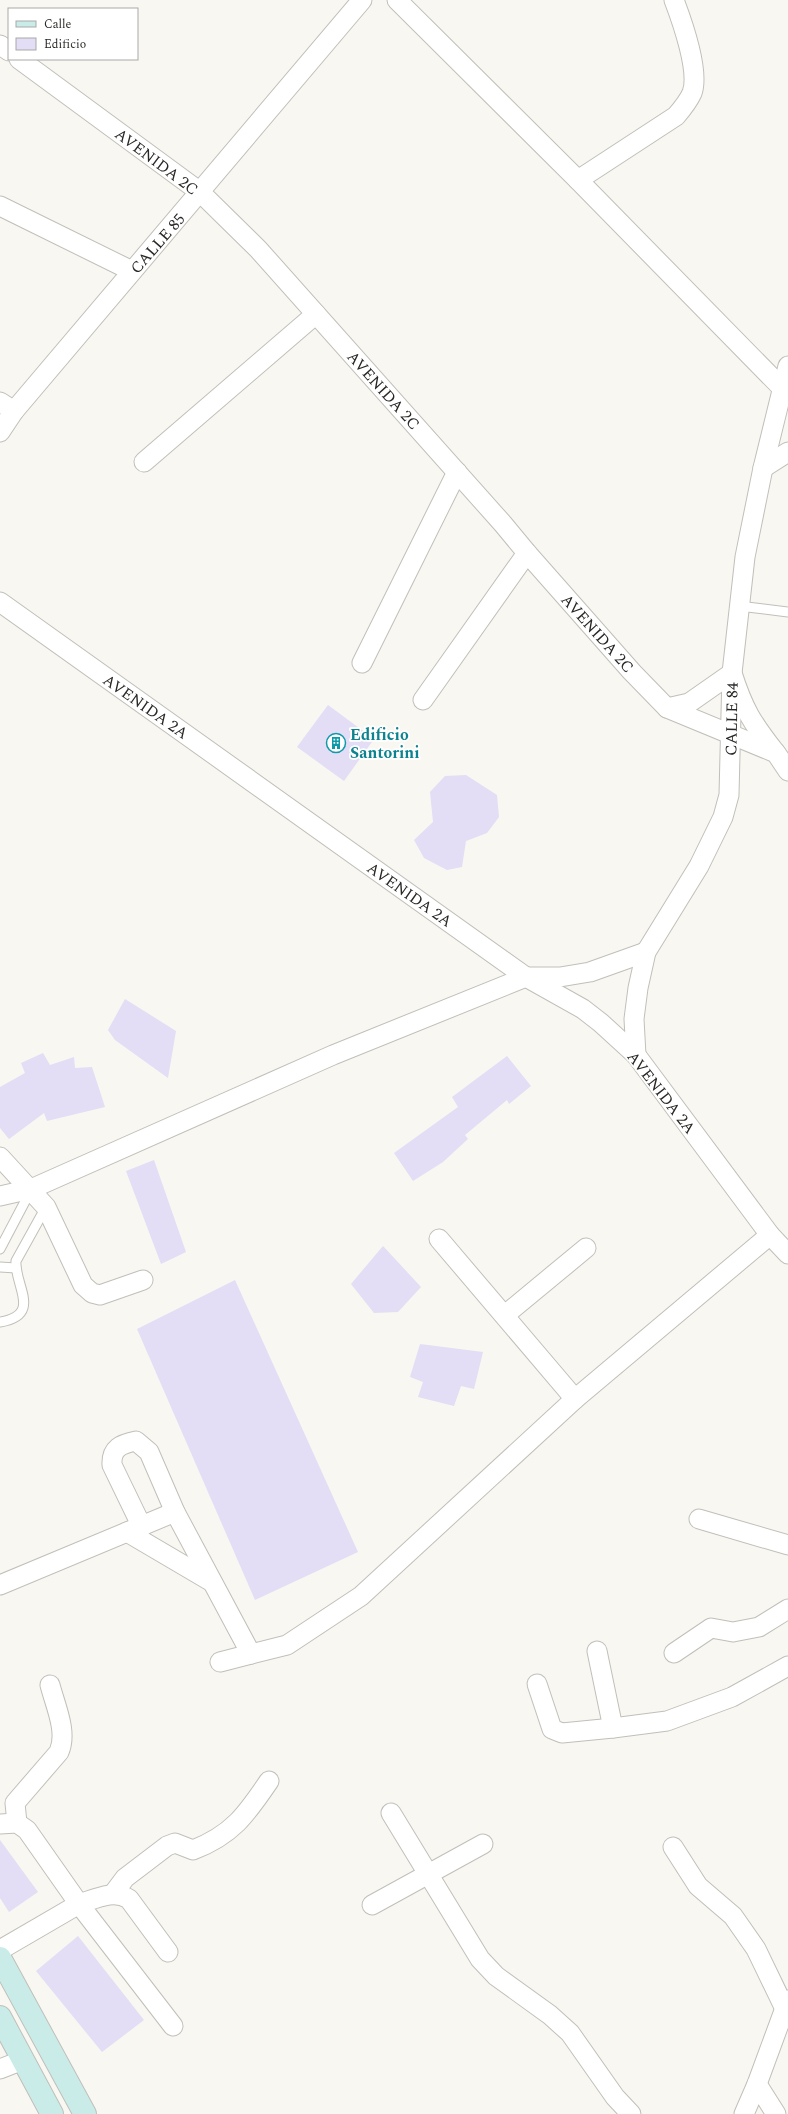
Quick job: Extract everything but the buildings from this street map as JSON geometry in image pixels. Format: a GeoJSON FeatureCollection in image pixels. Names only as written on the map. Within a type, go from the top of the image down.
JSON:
{"type":"FeatureCollection","features":[{"type":"Feature","properties":{"kind":"main road"},"geometry":{"type":"LineString","coordinates":[[0,1958],[85,2114]]}},
{"type":"Feature","properties":{"kind":"main road"},"geometry":{"type":"LineString","coordinates":[[0,2017],[52,2114]]}},
{"type":"Feature","properties":{"kind":"street","name":"CALLE 85"},"geometry":{"type":"LineString","coordinates":[[0,432],[7,406],[132,271],[362,0]]}},
{"type":"Feature","properties":{"kind":"street"},"geometry":{"type":"LineString","coordinates":[[397,0],[578,180],[782,388]]}},
{"type":"Feature","properties":{"kind":"street"},"geometry":{"type":"LineString","coordinates":[[578,180],[676,116],[692,92],[694,79],[686,32],[674,0]]}},
{"type":"Feature","properties":{"kind":"street"},"geometry":{"type":"LineString","coordinates":[[0,45],[8,51]]}},
{"type":"Feature","properties":{"kind":"street","name":"AVENIDA 2C"},"geometry":{"type":"LineString","coordinates":[[20,60],[200,192],[258,249],[457,472],[632,672],[668,708],[776,753]]}},
{"type":"Feature","properties":{"kind":"street"},"geometry":{"type":"LineString","coordinates":[[0,206],[132,271]]}},
{"type":"Feature","properties":{"kind":"street"},"geometry":{"type":"LineString","coordinates":[[144,462],[316,314]]}},
{"type":"Feature","properties":{"kind":"street","name":"CALLE 84"},"geometry":{"type":"LineString","coordinates":[[636,1055],[634,1019],[638,988],[646,952],[699,866],[722,817],[729,795],[732,673],[745,557],[763,468],[788,366]]}},
{"type":"Feature","properties":{"kind":"street"},"geometry":{"type":"LineString","coordinates":[[763,468],[788,452]]}},
{"type":"Feature","properties":{"kind":"street"},"geometry":{"type":"LineString","coordinates":[[362,663],[457,472]]}},
{"type":"Feature","properties":{"kind":"street"},"geometry":{"type":"LineString","coordinates":[[423,700],[527,553]]}},
{"type":"Feature","properties":{"kind":"street","name":"AVENIDA 2A"},"geometry":{"type":"LineString","coordinates":[[0,602],[526,977],[583,1009],[601,1023],[636,1055],[770,1235],[788,1254]]}},
{"type":"Feature","properties":{"kind":"street"},"geometry":{"type":"LineString","coordinates":[[668,708],[689,703],[732,673],[742,704],[754,726],[776,753],[788,772]]}},
{"type":"Feature","properties":{"kind":"street"},"geometry":{"type":"LineString","coordinates":[[0,1196],[31,1190],[333,1054],[526,977],[560,977],[590,972],[646,952]]}},
{"type":"Feature","properties":{"kind":"street"},"geometry":{"type":"LineString","coordinates":[[0,1157],[46,1207],[55,1222],[83,1285],[87,1290],[100,1295],[143,1280]]}},
{"type":"Feature","properties":{"kind":"street"},"geometry":{"type":"LineString","coordinates":[[220,1662],[287,1645],[361,1596],[575,1399],[770,1235]]}},
{"type":"Feature","properties":{"kind":"street"},"geometry":{"type":"LineString","coordinates":[[439,1239],[575,1399]]}},
{"type":"Feature","properties":{"kind":"street"},"geometry":{"type":"LineString","coordinates":[[505,1315],[586,1248]]}},
{"type":"Feature","properties":{"kind":"street"},"geometry":{"type":"LineString","coordinates":[[212,1582],[134,1529],[112,1465],[112,1456],[118,1448],[136,1441],[149,1452],[175,1512],[251,1654]]}},
{"type":"Feature","properties":{"kind":"street"},"geometry":{"type":"LineString","coordinates":[[0,1585],[175,1512]]}},
{"type":"Feature","properties":{"kind":"street"},"geometry":{"type":"LineString","coordinates":[[699,1519],[788,1545]]}},
{"type":"Feature","properties":{"kind":"street"},"geometry":{"type":"LineString","coordinates":[[674,1653],[711,1628],[733,1632],[759,1627],[788,1609]]}},
{"type":"Feature","properties":{"kind":"street"},"geometry":{"type":"LineString","coordinates":[[597,1651],[613,1728]]}},
{"type":"Feature","properties":{"kind":"street"},"geometry":{"type":"LineString","coordinates":[[537,1684],[552,1729],[562,1733],[667,1721],[732,1697],[788,1666]]}},
{"type":"Feature","properties":{"kind":"street"},"geometry":{"type":"LineString","coordinates":[[50,1685],[63,1734],[62,1745],[59,1752],[16,1803],[9,1823],[28,1830],[79,1904],[173,2026]]}},
{"type":"Feature","properties":{"kind":"street"},"geometry":{"type":"LineString","coordinates":[[113,1894],[125,1878],[167,1846],[175,1843],[193,1850],[211,1843],[232,1828],[246,1814],[268,1781]]}},
{"type":"Feature","properties":{"kind":"street"},"geometry":{"type":"LineString","coordinates":[[391,1813],[430,1874],[480,1959],[496,1976],[550,2015],[570,2033],[615,2096],[631,2114]]}},
{"type":"Feature","properties":{"kind":"street"},"geometry":{"type":"LineString","coordinates":[[372,1905],[482,1844]]}},
{"type":"Feature","properties":{"kind":"street"},"geometry":{"type":"LineString","coordinates":[[672,1847],[698,1886],[733,1916],[756,1949],[787,2005],[744,2114]]}},
{"type":"Feature","properties":{"kind":"street"},"geometry":{"type":"LineString","coordinates":[[0,1950],[79,1904],[113,1894],[122,1894],[129,1899],[168,1952]]}},
{"type":"Feature","properties":{"kind":"street"},"geometry":{"type":"LineString","coordinates":[[0,2069],[22,2060]]}},
{"type":"Feature","properties":{"kind":"street"},"geometry":{"type":"LineString","coordinates":[[757,2084],[776,2114]]}},
{"type":"Feature","properties":{"kind":"lane"},"geometry":{"type":"LineString","coordinates":[[739,606],[788,612]]}},
{"type":"Feature","properties":{"kind":"lane"},"geometry":{"type":"LineString","coordinates":[[0,1249],[31,1190]]}},
{"type":"Feature","properties":{"kind":"lane"},"geometry":{"type":"LineString","coordinates":[[0,1322],[14,1317],[24,1304],[24,1294],[16,1268],[16,1262],[46,1207]]}},
{"type":"Feature","properties":{"kind":"lane"},"geometry":{"type":"LineString","coordinates":[[0,1267],[16,1268]]}},
{"type":"Feature","properties":{"kind":"place","name":"Edificio Santorini"},"geometry":{"type":"Point","coordinates":[336,743]}}]}
